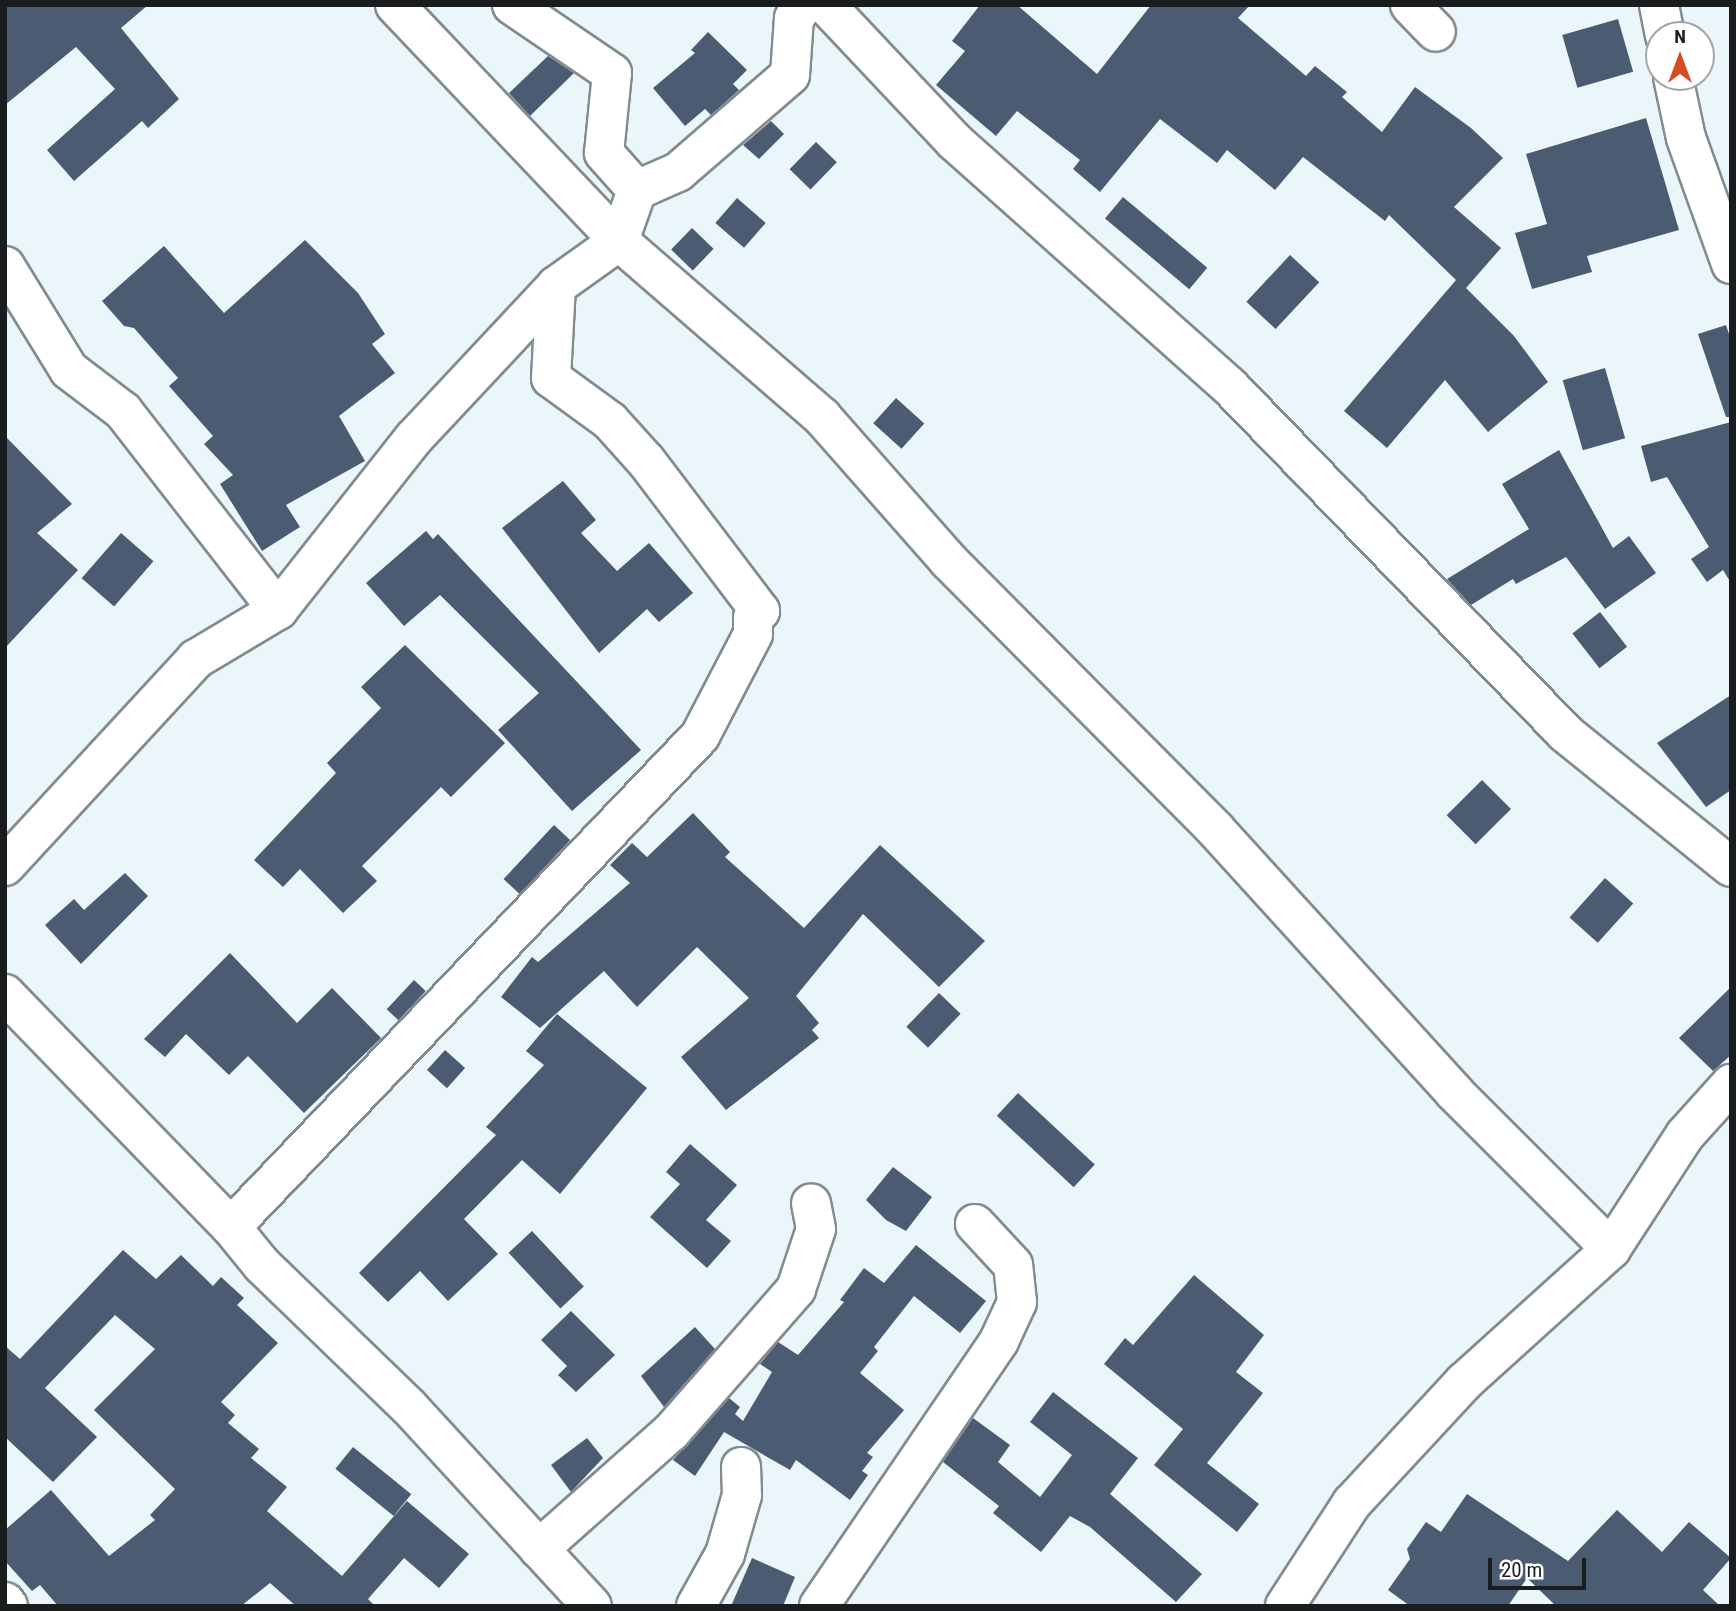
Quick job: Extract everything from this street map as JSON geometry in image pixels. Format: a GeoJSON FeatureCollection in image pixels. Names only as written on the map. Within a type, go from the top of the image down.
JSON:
{"type":"FeatureCollection","features":[{"type":"Feature","properties":{"kind":"street"},"geometry":{"type":"LineString","coordinates":[[395,5],[619,241],[822,417],[948,560],[1214,829],[1454,1092],[1611,1250]]}},
{"type":"Feature","properties":{"kind":"street"},"geometry":{"type":"LineString","coordinates":[[512,5],[611,73],[604,153],[637,190]]}},
{"type":"Feature","properties":{"kind":"street"},"geometry":{"type":"LineString","coordinates":[[5,866],[196,659],[278,610],[414,438],[555,286],[619,241],[637,190],[678,172],[790,75],[794,18],[804,5]]}},
{"type":"Feature","properties":{"kind":"street"},"geometry":{"type":"LineString","coordinates":[[826,5],[954,141],[1230,387],[1565,733],[1731,867]]}},
{"type":"Feature","properties":{"kind":"street"},"geometry":{"type":"LineString","coordinates":[[1677,91],[1686,138],[1731,264]]}},
{"type":"Feature","properties":{"kind":"street"},"geometry":{"type":"LineString","coordinates":[[5,266],[69,370],[123,411],[278,610]]}},
{"type":"Feature","properties":{"kind":"street"},"geometry":{"type":"LineString","coordinates":[[231,1227],[700,736],[753,634],[753,618],[760,611],[646,461],[610,421],[551,378],[555,286]]}},
{"type":"Feature","properties":{"kind":"street"},"geometry":{"type":"LineString","coordinates":[[5,994],[231,1227],[262,1265],[409,1407],[592,1606]]}},
{"type":"Feature","properties":{"kind":"street"},"geometry":{"type":"LineString","coordinates":[[1285,1606],[1352,1503],[1464,1382],[1611,1250],[1685,1135],[1731,1084]]}},
{"type":"Feature","properties":{"kind":"street"},"geometry":{"type":"LineString","coordinates":[[539,1549],[671,1432],[796,1289],[816,1229],[811,1203]]}},
{"type":"Feature","properties":{"kind":"street"},"geometry":{"type":"LineString","coordinates":[[819,1606],[999,1341],[1017,1302],[1013,1265],[975,1224]]}},
{"type":"Feature","properties":{"kind":"street"},"geometry":{"type":"LineString","coordinates":[[696,1606],[725,1554],[742,1495],[741,1468]]}},
{"type":"Feature","properties":{"kind":"building"},"geometry":{"type":"Polygon","coordinates":[[[5,5],[148,5],[121,28],[179,99],[148,128],[142,121],[74,181],[47,150],[115,89],[76,47],[5,105],[5,5]]]}},
{"type":"Feature","properties":{"kind":"building"},"geometry":{"type":"Polygon","coordinates":[[[980,5],[1017,5],[1097,74],[1151,5],[1250,5],[1238,18],[1306,76],[1315,66],[1347,92],[1342,97],[1382,132],[1415,87],[1471,128],[1503,158],[1454,207],[1501,248],[1466,288],[1514,336],[1548,382],[1488,432],[1445,380],[1387,448],[1344,411],[1456,280],[1389,215],[1385,221],[1303,157],[1275,190],[1227,150],[1217,163],[1160,119],[1100,192],[1073,169],[1080,160],[1017,111],[996,136],[936,85],[965,51],[952,41],[980,5]]]}},
{"type":"Feature","properties":{"kind":"building"},"geometry":{"type":"Polygon","coordinates":[[[1618,19],[1633,72],[1577,88],[1562,35],[1618,19]]]}},
{"type":"Feature","properties":{"kind":"building"},"geometry":{"type":"Polygon","coordinates":[[[708,32],[747,70],[733,84],[739,90],[711,115],[705,109],[685,126],[653,88],[695,53],[691,50],[708,32]]]}},
{"type":"Feature","properties":{"kind":"building"},"geometry":{"type":"Polygon","coordinates":[[[548,56],[574,73],[530,116],[509,93],[548,56]]]}},
{"type":"Feature","properties":{"kind":"building"},"geometry":{"type":"Polygon","coordinates":[[[1646,118],[1679,230],[1587,256],[1592,272],[1532,289],[1515,233],[1547,224],[1526,154],[1646,118]]]}},
{"type":"Feature","properties":{"kind":"building"},"geometry":{"type":"Polygon","coordinates":[[[771,121],[784,134],[759,159],[743,145],[771,121]]]}},
{"type":"Feature","properties":{"kind":"building"},"geometry":{"type":"Polygon","coordinates":[[[816,142],[837,162],[810,189],[790,169],[816,142]]]}},
{"type":"Feature","properties":{"kind":"building"},"geometry":{"type":"Polygon","coordinates":[[[1123,197],[1207,268],[1189,289],[1105,218],[1123,197]]]}},
{"type":"Feature","properties":{"kind":"building"},"geometry":{"type":"Polygon","coordinates":[[[737,198],[766,223],[744,248],[715,223],[737,198]]]}},
{"type":"Feature","properties":{"kind":"building"},"geometry":{"type":"Polygon","coordinates":[[[692,228],[714,249],[693,270],[671,250],[692,228]]]}},
{"type":"Feature","properties":{"kind":"building"},"geometry":{"type":"Polygon","coordinates":[[[305,240],[358,293],[385,334],[372,344],[395,373],[339,416],[365,461],[286,505],[300,527],[262,551],[220,484],[233,475],[204,444],[213,436],[169,386],[178,378],[134,328],[124,326],[102,301],[164,246],[224,313],[305,240]]]}},
{"type":"Feature","properties":{"kind":"building"},"geometry":{"type":"Polygon","coordinates":[[[1290,255],[1319,282],[1276,329],[1246,302],[1290,255]]]}},
{"type":"Feature","properties":{"kind":"building"},"geometry":{"type":"Polygon","coordinates":[[[1726,325],[1731,340],[1731,417],[1726,417],[1698,334],[1726,325]]]}},
{"type":"Feature","properties":{"kind":"building"},"geometry":{"type":"Polygon","coordinates":[[[1605,368],[1625,438],[1583,450],[1563,380],[1605,368]]]}},
{"type":"Feature","properties":{"kind":"building"},"geometry":{"type":"Polygon","coordinates":[[[896,398],[924,423],[901,449],[873,423],[896,398]]]}},
{"type":"Feature","properties":{"kind":"building"},"geometry":{"type":"Polygon","coordinates":[[[1731,422],[1731,583],[1723,570],[1707,582],[1691,559],[1709,547],[1667,477],[1651,482],[1641,446],[1731,422]]]}},
{"type":"Feature","properties":{"kind":"building"},"geometry":{"type":"Polygon","coordinates":[[[5,436],[72,504],[37,533],[78,570],[5,648],[5,436]]]}},
{"type":"Feature","properties":{"kind":"building"},"geometry":{"type":"Polygon","coordinates":[[[1559,450],[1613,548],[1629,536],[1656,573],[1605,609],[1566,557],[1516,584],[1513,579],[1471,605],[1447,579],[1529,529],[1502,484],[1559,450]]]}},
{"type":"Feature","properties":{"kind":"building"},"geometry":{"type":"Polygon","coordinates":[[[563,481],[596,520],[581,533],[617,571],[649,543],[693,593],[659,622],[647,609],[599,653],[502,528],[563,481]]]}},
{"type":"Feature","properties":{"kind":"building"},"geometry":{"type":"Polygon","coordinates":[[[426,531],[433,539],[438,534],[641,750],[572,811],[498,730],[539,693],[440,595],[404,626],[366,583],[426,531]]]}},
{"type":"Feature","properties":{"kind":"building"},"geometry":{"type":"Polygon","coordinates":[[[121,533],[153,561],[114,606],[82,578],[121,533]]]}},
{"type":"Feature","properties":{"kind":"building"},"geometry":{"type":"Polygon","coordinates":[[[1600,612],[1627,647],[1600,668],[1572,634],[1600,612]]]}},
{"type":"Feature","properties":{"kind":"building"},"geometry":{"type":"Polygon","coordinates":[[[405,645],[505,743],[451,797],[441,787],[362,866],[377,881],[343,913],[300,869],[283,887],[254,860],[336,773],[327,763],[381,708],[361,687],[405,645]]]}},
{"type":"Feature","properties":{"kind":"building"},"geometry":{"type":"Polygon","coordinates":[[[1731,695],[1731,790],[1706,807],[1657,743],[1731,695]]]}},
{"type":"Feature","properties":{"kind":"building"},"geometry":{"type":"Polygon","coordinates":[[[1482,780],[1511,809],[1476,844],[1447,815],[1482,780]]]}},
{"type":"Feature","properties":{"kind":"building"},"geometry":{"type":"Polygon","coordinates":[[[693,813],[730,852],[725,857],[804,928],[880,845],[985,941],[939,987],[863,914],[796,996],[819,1023],[812,1030],[819,1038],[726,1110],[681,1057],[749,998],[697,947],[637,1007],[604,971],[540,1028],[501,997],[532,957],[538,962],[630,883],[610,865],[632,843],[647,857],[693,813]]]}},
{"type":"Feature","properties":{"kind":"building"},"geometry":{"type":"Polygon","coordinates":[[[554,825],[570,840],[520,894],[504,879],[554,825]]]}},
{"type":"Feature","properties":{"kind":"building"},"geometry":{"type":"Polygon","coordinates":[[[125,873],[148,896],[81,964],[45,925],[74,899],[84,910],[125,873]]]}},
{"type":"Feature","properties":{"kind":"building"},"geometry":{"type":"Polygon","coordinates":[[[1605,878],[1633,903],[1598,943],[1570,917],[1605,878]]]}},
{"type":"Feature","properties":{"kind":"building"},"geometry":{"type":"Polygon","coordinates":[[[230,953],[297,1023],[332,988],[381,1038],[304,1113],[248,1056],[229,1075],[186,1034],[165,1057],[144,1039],[230,953]]]}},
{"type":"Feature","properties":{"kind":"building"},"geometry":{"type":"Polygon","coordinates":[[[414,980],[426,991],[398,1020],[387,1009],[414,980]]]}},
{"type":"Feature","properties":{"kind":"building"},"geometry":{"type":"Polygon","coordinates":[[[1731,987],[1731,1055],[1713,1071],[1679,1038],[1731,987]]]}},
{"type":"Feature","properties":{"kind":"building"},"geometry":{"type":"Polygon","coordinates":[[[939,993],[961,1014],[928,1048],[906,1027],[939,993]]]}},
{"type":"Feature","properties":{"kind":"building"},"geometry":{"type":"Polygon","coordinates":[[[557,1014],[647,1088],[560,1194],[522,1160],[464,1219],[498,1254],[448,1301],[420,1271],[388,1302],[359,1273],[496,1135],[486,1127],[544,1065],[526,1051],[557,1014]]]}},
{"type":"Feature","properties":{"kind":"building"},"geometry":{"type":"Polygon","coordinates":[[[445,1050],[465,1068],[447,1088],[427,1070],[445,1050]]]}},
{"type":"Feature","properties":{"kind":"building"},"geometry":{"type":"Polygon","coordinates":[[[1018,1093],[1095,1165],[1074,1187],[997,1116],[1018,1093]]]}},
{"type":"Feature","properties":{"kind":"building"},"geometry":{"type":"Polygon","coordinates":[[[690,1144],[737,1185],[706,1220],[731,1241],[707,1268],[650,1217],[680,1184],[666,1172],[690,1144]]]}},
{"type":"Feature","properties":{"kind":"building"},"geometry":{"type":"Polygon","coordinates":[[[893,1167],[932,1197],[906,1231],[886,1220],[866,1200],[893,1167]]]}},
{"type":"Feature","properties":{"kind":"building"},"geometry":{"type":"Polygon","coordinates":[[[532,1231],[584,1287],[560,1308],[509,1253],[532,1231]]]}},
{"type":"Feature","properties":{"kind":"building"},"geometry":{"type":"Polygon","coordinates":[[[916,1245],[986,1301],[960,1333],[914,1296],[874,1347],[878,1351],[860,1373],[904,1410],[867,1453],[873,1457],[862,1471],[868,1475],[850,1500],[796,1460],[790,1470],[724,1432],[695,1476],[673,1460],[729,1398],[740,1407],[735,1414],[743,1421],[772,1372],[760,1364],[778,1342],[798,1355],[844,1302],[840,1300],[864,1268],[884,1283],[916,1245]]]}},
{"type":"Feature","properties":{"kind":"building"},"geometry":{"type":"Polygon","coordinates":[[[123,1250],[156,1279],[181,1255],[213,1286],[221,1277],[244,1298],[237,1305],[278,1343],[221,1402],[235,1415],[228,1423],[259,1449],[251,1458],[287,1487],[267,1511],[342,1576],[407,1501],[469,1554],[439,1588],[404,1558],[368,1599],[375,1606],[296,1606],[270,1583],[241,1606],[58,1606],[40,1585],[32,1591],[5,1561],[5,1530],[51,1490],[109,1556],[155,1520],[150,1515],[175,1489],[94,1410],[155,1349],[115,1315],[45,1388],[97,1437],[53,1482],[5,1437],[5,1346],[20,1359],[123,1250]]]}},
{"type":"Feature","properties":{"kind":"building"},"geometry":{"type":"Polygon","coordinates":[[[1194,1275],[1264,1335],[1236,1372],[1263,1393],[1207,1463],[1259,1504],[1237,1532],[1154,1465],[1183,1429],[1104,1364],[1125,1338],[1133,1345],[1194,1275]]]}},
{"type":"Feature","properties":{"kind":"building"},"geometry":{"type":"Polygon","coordinates":[[[571,1311],[615,1355],[576,1392],[558,1375],[567,1366],[541,1340],[571,1311]]]}},
{"type":"Feature","properties":{"kind":"building"},"geometry":{"type":"Polygon","coordinates":[[[695,1327],[715,1349],[664,1407],[641,1376],[695,1327]]]}},
{"type":"Feature","properties":{"kind":"building"},"geometry":{"type":"Polygon","coordinates":[[[1053,1392],[1138,1458],[1110,1494],[1202,1574],[1176,1602],[1090,1527],[1070,1516],[1041,1552],[993,1513],[999,1506],[943,1462],[973,1418],[1010,1445],[998,1462],[1040,1497],[1072,1455],[1030,1422],[1053,1392]]]}},
{"type":"Feature","properties":{"kind":"building"},"geometry":{"type":"Polygon","coordinates":[[[587,1438],[603,1458],[571,1492],[551,1465],[587,1438]]]}},
{"type":"Feature","properties":{"kind":"building"},"geometry":{"type":"Polygon","coordinates":[[[353,1447],[411,1494],[394,1516],[335,1469],[353,1447]]]}},
{"type":"Feature","properties":{"kind":"building"},"geometry":{"type":"Polygon","coordinates":[[[1467,1494],[1568,1561],[1617,1510],[1662,1552],[1689,1522],[1731,1558],[1703,1590],[1720,1606],[1556,1606],[1527,1578],[1508,1606],[1410,1606],[1388,1590],[1410,1559],[1407,1549],[1426,1522],[1441,1532],[1467,1494]]]}},
{"type":"Feature","properties":{"kind":"building"},"geometry":{"type":"Polygon","coordinates":[[[752,1558],[795,1577],[783,1606],[731,1606],[752,1558]]]}}]}
